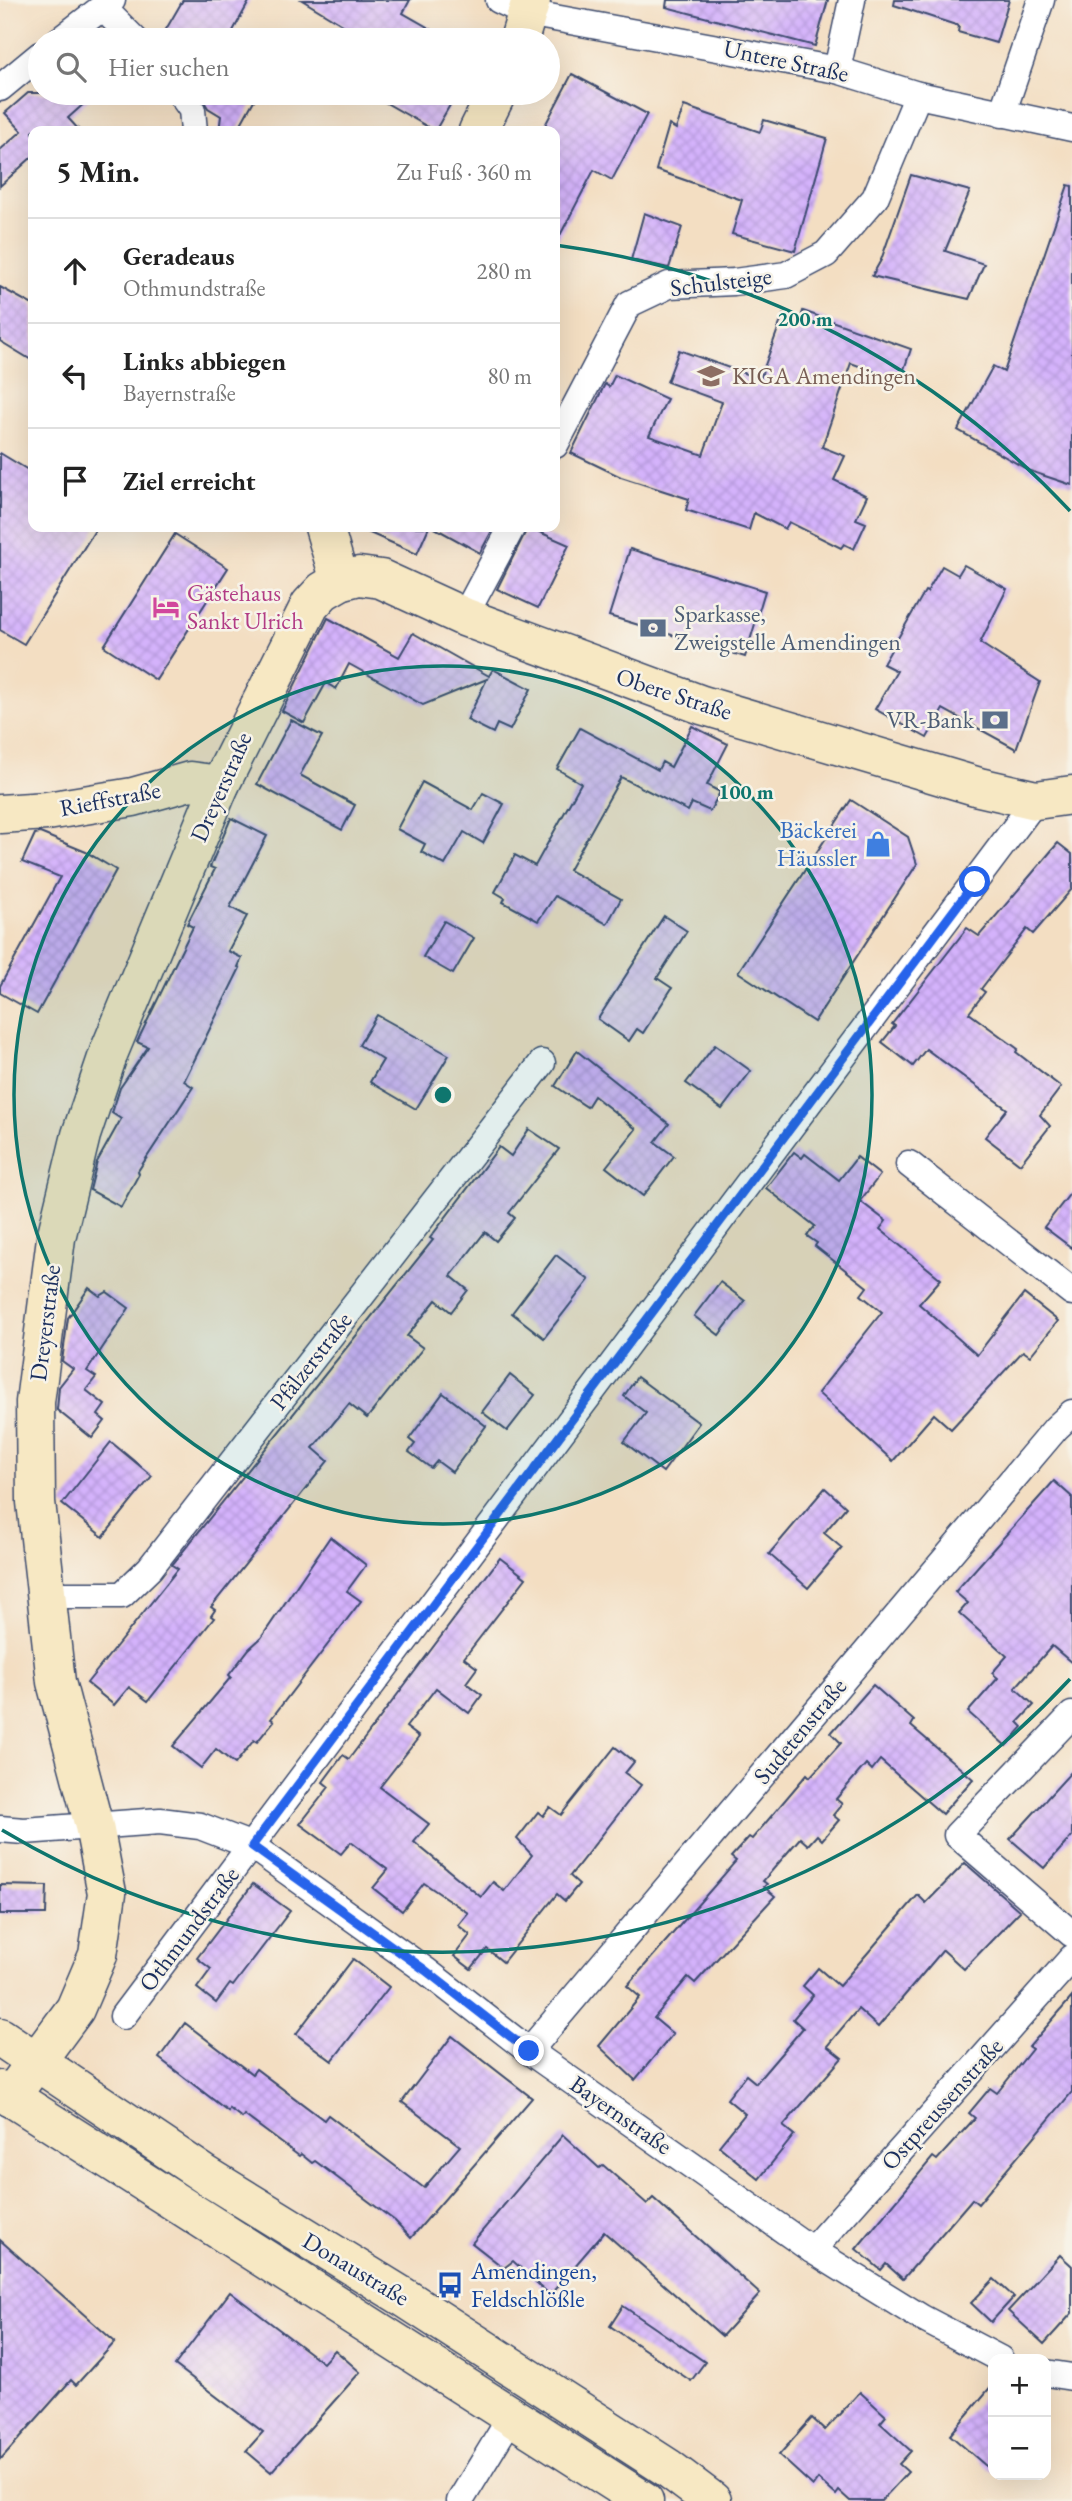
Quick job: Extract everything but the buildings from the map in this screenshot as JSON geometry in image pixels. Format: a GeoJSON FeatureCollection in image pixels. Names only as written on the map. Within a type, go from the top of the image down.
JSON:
{"type":"FeatureCollection","features":[{"type":"Feature","properties":{"kind":"street"},"geometry":{"type":"LineString","coordinates":[[837,71],[852,0]]}},
{"type":"Feature","properties":{"kind":"street"},"geometry":{"type":"LineString","coordinates":[[1002,114],[1041,0]]}},
{"type":"Feature","properties":{"kind":"street"},"geometry":{"type":"LineString","coordinates":[[76,28],[108,5],[126,28]]}},
{"type":"Feature","properties":{"kind":"street","name":"Untere Straße"},"geometry":{"type":"LineString","coordinates":[[519,13],[837,71],[918,95],[1072,128]]}},
{"type":"Feature","properties":{"kind":"street"},"geometry":{"type":"LineString","coordinates":[[0,88],[28,65]]}},
{"type":"Feature","properties":{"kind":"street","name":"Schulsteige"},"geometry":{"type":"LineString","coordinates":[[560,435],[629,304],[669,285],[734,282],[786,275],[826,254],[875,198],[918,95]]}},
{"type":"Feature","properties":{"kind":"street"},"geometry":{"type":"LineString","coordinates":[[188,105],[192,110],[194,126]]}},
{"type":"Feature","properties":{"kind":"street"},"geometry":{"type":"LineString","coordinates":[[480,126],[491,105]]}},
{"type":"Feature","properties":{"kind":"street"},"geometry":{"type":"LineString","coordinates":[[325,532],[340,581]]}},
{"type":"Feature","properties":{"kind":"street"},"geometry":{"type":"LineString","coordinates":[[464,617],[509,532]]}},
{"type":"Feature","properties":{"kind":"street","name":"Obere Straße"},"geometry":{"type":"LineString","coordinates":[[340,581],[359,576],[381,579],[464,617],[702,705],[979,787],[1054,797]]}},
{"type":"Feature","properties":{"kind":"street","name":"Dreyerstraße"},"geometry":{"type":"LineString","coordinates":[[5,2094],[37,2061],[75,2009],[98,1955],[107,1893],[57,1682],[36,1502],[35,1402],[56,1238],[81,1135],[109,1052],[220,785],[310,605],[323,591],[340,581]]}},
{"type":"Feature","properties":{"kind":"street","name":"Rieffstraße"},"geometry":{"type":"LineString","coordinates":[[0,814],[47,811],[133,797],[190,781],[220,785]]}},
{"type":"Feature","properties":{"kind":"street","name":"Othmundstraße"},"geometry":{"type":"LineString","coordinates":[[123,2016],[1054,797]]}},
{"type":"Feature","properties":{"kind":"street","name":"Pfälzerstraße"},"geometry":{"type":"LineString","coordinates":[[46,1595],[122,1595],[150,1568],[542,1063]]}},
{"type":"Feature","properties":{"kind":"street"},"geometry":{"type":"LineString","coordinates":[[909,1164],[1072,1292]]}},
{"type":"Feature","properties":{"kind":"street","name":"Sudetenstraße"},"geometry":{"type":"LineString","coordinates":[[529,2051],[1072,1413]]}},
{"type":"Feature","properties":{"kind":"street"},"geometry":{"type":"LineString","coordinates":[[1072,1715],[957,1835],[1072,1934]]}},
{"type":"Feature","properties":{"kind":"street","name":"Bayernstraße"},"geometry":{"type":"LineString","coordinates":[[0,1829],[24,1831],[160,1821],[200,1826],[252,1846],[425,1970],[529,2051],[812,2250],[922,2318],[990,2354]]}},
{"type":"Feature","properties":{"kind":"street","name":"Ostpreussenstraße"},"geometry":{"type":"LineString","coordinates":[[812,2250],[1072,1958]]}},
{"type":"Feature","properties":{"kind":"street","name":"Donaustraße"},"geometry":{"type":"LineString","coordinates":[[0,2036],[207,2176],[405,2298],[668,2468],[712,2501]]}},
{"type":"Feature","properties":{"kind":"street","name":"Donaustraße"},"geometry":{"type":"LineString","coordinates":[[5,2094],[644,2501]]}},
{"type":"Feature","properties":{"kind":"street"},"geometry":{"type":"LineString","coordinates":[[460,2501],[511,2417]]}},
{"type":"Feature","properties":{"kind":"place","name":"KIGA Amendingen"},"geometry":{"type":"Point","coordinates":[711,376]}},
{"type":"Feature","properties":{"kind":"place","name":"Gästehaus Sankt Ulrich"},"geometry":{"type":"Point","coordinates":[166,607]}},
{"type":"Feature","properties":{"kind":"place","name":"Sparkasse, Zweigstelle Amendingen"},"geometry":{"type":"Point","coordinates":[653,628]}},
{"type":"Feature","properties":{"kind":"place","name":"VR-Bank"},"geometry":{"type":"Point","coordinates":[995,720]}},
{"type":"Feature","properties":{"kind":"place","name":"Bäckerei Häussler"},"geometry":{"type":"Point","coordinates":[878,844]}},
{"type":"Feature","properties":{"kind":"place","name":"Amendingen, Feldschlößle"},"geometry":{"type":"Point","coordinates":[450,2285]}},
{"type":"Feature","properties":{"kind":"route"},"geometry":{"type":"LineString","coordinates":[[529,2051],[425,1970],[252,1846],[975,882]]}}]}
